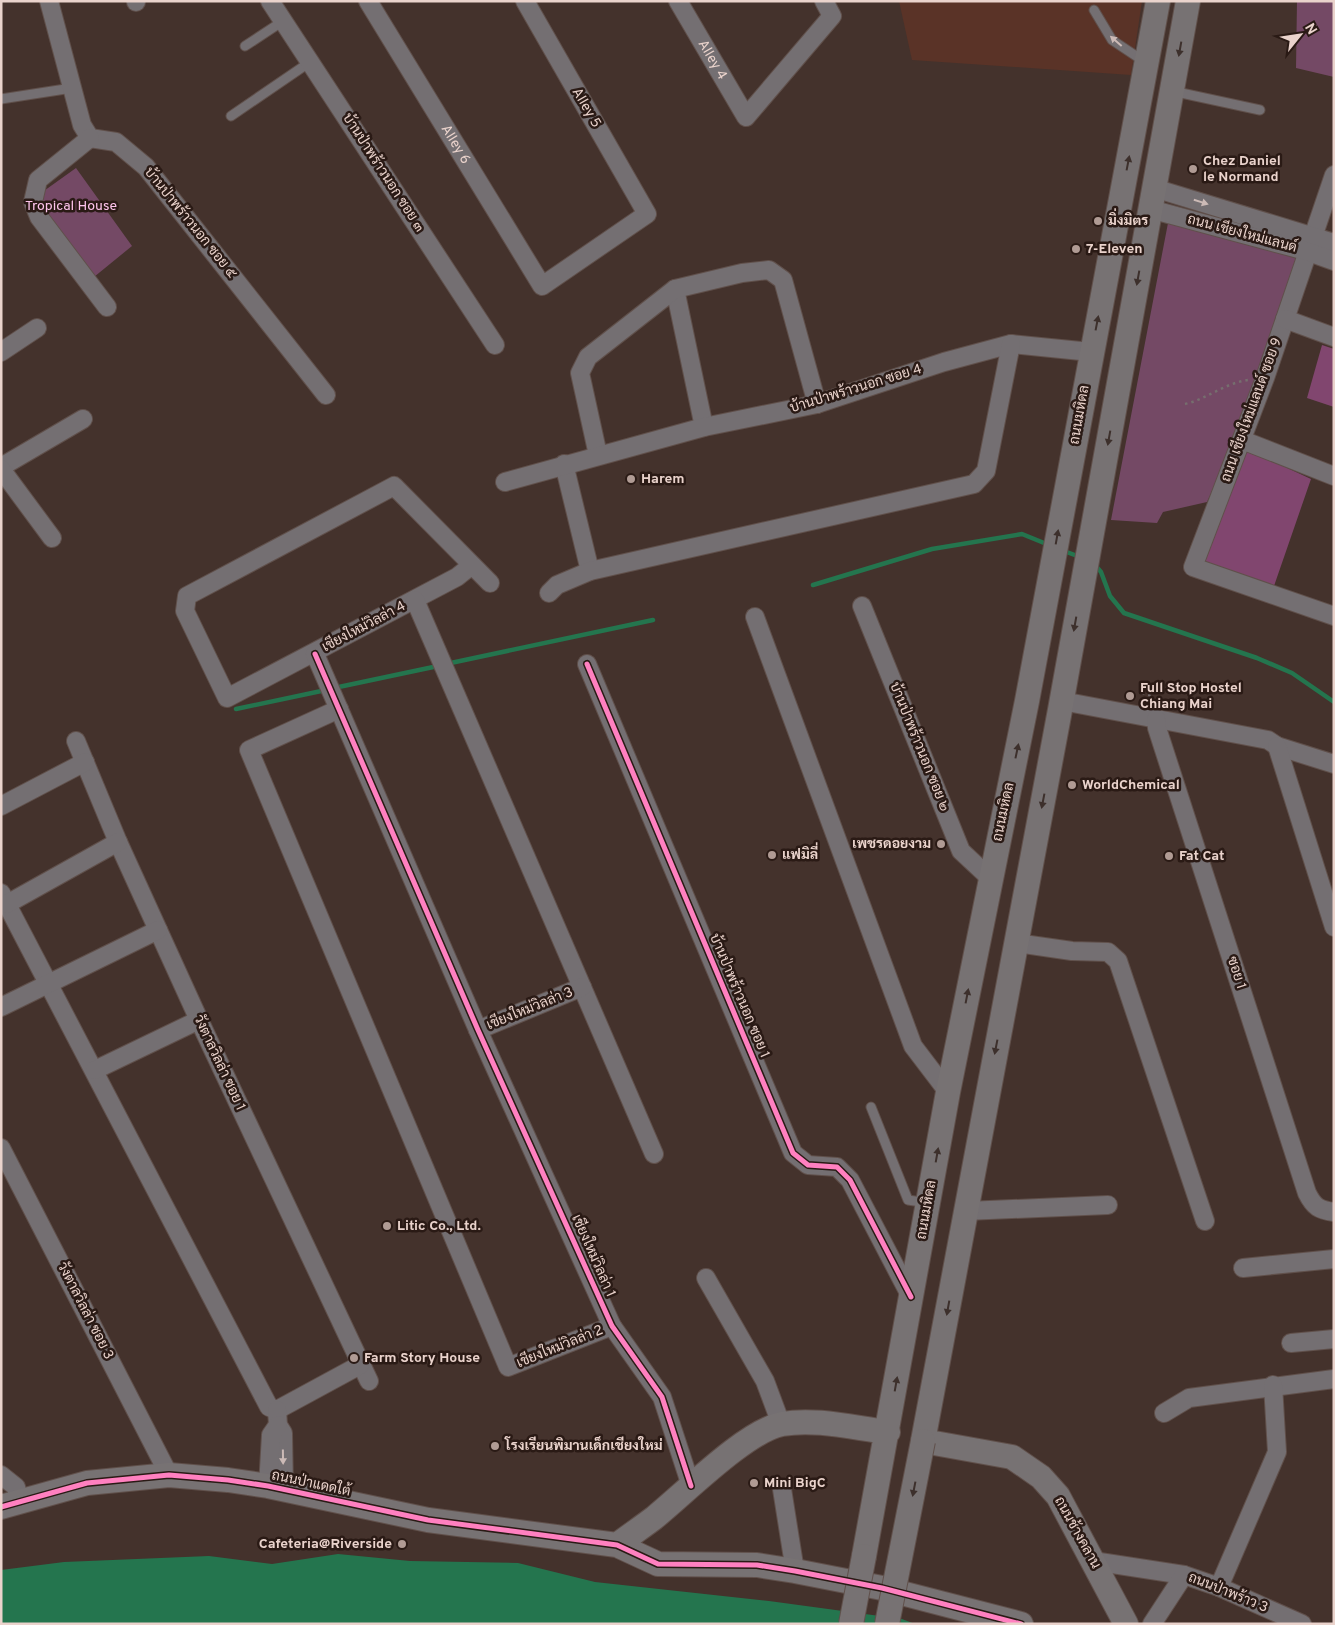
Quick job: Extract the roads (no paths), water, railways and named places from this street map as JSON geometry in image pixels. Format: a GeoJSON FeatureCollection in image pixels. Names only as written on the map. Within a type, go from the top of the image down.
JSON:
{"type":"FeatureCollection","features":[{"type":"Feature","properties":{"kind":"main road","name":"ถนนมหิดล"},"geometry":{"type":"LineString","coordinates":[[851,1624],[888,1432],[948,1092],[1052,566],[1158,1]]}},
{"type":"Feature","properties":{"kind":"main road"},"geometry":{"type":"LineString","coordinates":[[887,1624],[1061,706],[1188,1]]}},
{"type":"Feature","properties":{"kind":"main road"},"geometry":{"type":"LineString","coordinates":[[617,1545],[654,1518],[743,1444],[781,1424],[812,1422],[888,1432]]}},
{"type":"Feature","properties":{"kind":"main road","name":"ถนนช้างคลาน"},"geometry":{"type":"LineString","coordinates":[[923,1441],[1012,1457],[1040,1477],[1058,1496],[1126,1624]]}},
{"type":"Feature","properties":{"kind":"main road","name":"ถนนป่าแดดใต้"},"geometry":{"type":"LineString","coordinates":[[10,1504],[87,1483],[169,1475],[276,1488],[428,1520],[617,1545],[658,1564],[757,1565],[882,1588],[1021,1624]]}},
{"type":"Feature","properties":{"kind":"street"},"geometry":{"type":"LineString","coordinates":[[49,1],[82,125],[90,138],[38,180],[32,202],[39,217],[107,307]]}},
{"type":"Feature","properties":{"kind":"street","name":"บ้านป่าพร้าวนอก ซอย ๓"},"geometry":{"type":"LineString","coordinates":[[270,1],[496,345]]}},
{"type":"Feature","properties":{"kind":"street","name":"Alley 6"},"geometry":{"type":"LineString","coordinates":[[368,1],[542,286],[647,214]]}},
{"type":"Feature","properties":{"kind":"street","name":"Alley 5"},"geometry":{"type":"LineString","coordinates":[[525,1],[647,214]]}},
{"type":"Feature","properties":{"kind":"street","name":"Alley 4"},"geometry":{"type":"LineString","coordinates":[[678,1],[746,117],[828,8]]}},
{"type":"Feature","properties":{"kind":"street","name":"บ้านป่าพร้าวนอก ซอย ๕"},"geometry":{"type":"LineString","coordinates":[[90,138],[116,142],[146,167],[326,395]]}},
{"type":"Feature","properties":{"kind":"street","name":"ถนน เชียงใหม่แลนด์ ซอย 9"},"geometry":{"type":"LineString","coordinates":[[1334,175],[1309,243],[1265,378],[1193,566],[1334,616]]}},
{"type":"Feature","properties":{"kind":"street","name":"ถนน เชียงใหม่แลนด์"},"geometry":{"type":"LineString","coordinates":[[1152,198],[1309,243],[1334,243]]}},
{"type":"Feature","properties":{"kind":"street","name":"ถนน เชียงใหม่แลนด์"},"geometry":{"type":"LineString","coordinates":[[1309,243],[1334,261]]}},
{"type":"Feature","properties":{"kind":"street"},"geometry":{"type":"LineString","coordinates":[[598,455],[580,373],[588,357],[675,289],[742,273],[769,270],[783,280],[817,404]]}},
{"type":"Feature","properties":{"kind":"street"},"geometry":{"type":"LineString","coordinates":[[675,289],[704,427]]}},
{"type":"Feature","properties":{"kind":"street"},"geometry":{"type":"LineString","coordinates":[[1285,319],[1334,337]]}},
{"type":"Feature","properties":{"kind":"street"},"geometry":{"type":"LineString","coordinates":[[1,352],[37,328]]}},
{"type":"Feature","properties":{"kind":"street"},"geometry":{"type":"LineString","coordinates":[[549,593],[557,585],[590,571],[974,484],[986,471],[1011,344]]}},
{"type":"Feature","properties":{"kind":"street","name":"บ้านป่าพร้าวนอก ซอย 4"},"geometry":{"type":"LineString","coordinates":[[504,482],[704,427],[817,404],[944,362],[1011,344],[1091,352]]}},
{"type":"Feature","properties":{"kind":"street"},"geometry":{"type":"LineString","coordinates":[[52,538],[1,468],[83,419]]}},
{"type":"Feature","properties":{"kind":"street"},"geometry":{"type":"LineString","coordinates":[[1242,440],[1334,476]]}},
{"type":"Feature","properties":{"kind":"street"},"geometry":{"type":"LineString","coordinates":[[564,464],[590,571]]}},
{"type":"Feature","properties":{"kind":"street","name":"เชียงใหม่วิลล่า 4"},"geometry":{"type":"LineString","coordinates":[[394,486],[472,564],[457,577],[415,600],[315,654],[227,698],[185,611],[187,596],[394,486]]}},
{"type":"Feature","properties":{"kind":"street"},"geometry":{"type":"LineString","coordinates":[[472,564],[490,583]]}},
{"type":"Feature","properties":{"kind":"street"},"geometry":{"type":"LineString","coordinates":[[415,600],[654,1154]]}},
{"type":"Feature","properties":{"kind":"street","name":"บ้านป่าพร้าวนอก ซอย ๒"},"geometry":{"type":"LineString","coordinates":[[862,606],[961,852],[991,878]]}},
{"type":"Feature","properties":{"kind":"street"},"geometry":{"type":"LineString","coordinates":[[755,617],[913,1046],[948,1092]]}},
{"type":"Feature","properties":{"kind":"street","name":"เชียงใหม่วิลล่า 1"},"geometry":{"type":"LineString","coordinates":[[315,654],[478,1030],[612,1326],[662,1397],[691,1486]]}},
{"type":"Feature","properties":{"kind":"street","name":"บ้านป่าพร้าวนอก ซอย 1"},"geometry":{"type":"LineString","coordinates":[[587,664],[793,1153],[808,1165],[837,1167],[850,1180],[911,1297]]}},
{"type":"Feature","properties":{"kind":"street","name":"เชียงใหม่วิลล่า 2"},"geometry":{"type":"LineString","coordinates":[[333,696],[249,750],[508,1367],[612,1326]]}},
{"type":"Feature","properties":{"kind":"street"},"geometry":{"type":"LineString","coordinates":[[1061,706],[1269,748],[1277,746],[1334,764]]}},
{"type":"Feature","properties":{"kind":"street","name":"ซอย 1"},"geometry":{"type":"LineString","coordinates":[[1156,724],[1307,1193],[1312,1204],[1321,1210],[1334,1212]]}},
{"type":"Feature","properties":{"kind":"street","name":"วังตาลวิลล่า ซอย 1"},"geometry":{"type":"LineString","coordinates":[[76,741],[118,842],[199,1020],[369,1381]]}},
{"type":"Feature","properties":{"kind":"street"},"geometry":{"type":"LineString","coordinates":[[1277,746],[1334,927]]}},
{"type":"Feature","properties":{"kind":"street"},"geometry":{"type":"LineString","coordinates":[[1,806],[85,762]]}},
{"type":"Feature","properties":{"kind":"street"},"geometry":{"type":"LineString","coordinates":[[118,842],[4,898],[283,1433],[276,1488]]}},
{"type":"Feature","properties":{"kind":"street"},"geometry":{"type":"LineString","coordinates":[[1,1007],[158,930]]}},
{"type":"Feature","properties":{"kind":"street"},"geometry":{"type":"LineString","coordinates":[[1016,943],[1072,951],[1108,952],[1118,961],[1205,1222]]}},
{"type":"Feature","properties":{"kind":"street","name":"เชียงใหม่วิลล่า 3"},"geometry":{"type":"LineString","coordinates":[[478,1030],[582,987]]}},
{"type":"Feature","properties":{"kind":"street"},"geometry":{"type":"LineString","coordinates":[[95,1070],[199,1020]]}},
{"type":"Feature","properties":{"kind":"street","name":"วังตาลวิลล่า ซอย 3"},"geometry":{"type":"LineString","coordinates":[[1,1148],[169,1475]]}},
{"type":"Feature","properties":{"kind":"street"},"geometry":{"type":"LineString","coordinates":[[966,1211],[1108,1205]]}},
{"type":"Feature","properties":{"kind":"street"},"geometry":{"type":"LineString","coordinates":[[1243,1268],[1334,1259]]}},
{"type":"Feature","properties":{"kind":"street"},"geometry":{"type":"LineString","coordinates":[[706,1278],[765,1382],[781,1424]]}},
{"type":"Feature","properties":{"kind":"street"},"geometry":{"type":"LineString","coordinates":[[1291,1343],[1334,1339]]}},
{"type":"Feature","properties":{"kind":"street"},"geometry":{"type":"LineString","coordinates":[[274,1414],[360,1364]]}},
{"type":"Feature","properties":{"kind":"street"},"geometry":{"type":"LineString","coordinates":[[1164,1413],[1189,1398],[1334,1378]]}},
{"type":"Feature","properties":{"kind":"street"},"geometry":{"type":"LineString","coordinates":[[1219,1587],[1277,1452],[1273,1385]]}},
{"type":"Feature","properties":{"kind":"street"},"geometry":{"type":"LineString","coordinates":[[1,1475],[16,1487],[10,1504]]}},
{"type":"Feature","properties":{"kind":"street"},"geometry":{"type":"LineString","coordinates":[[782,1489],[794,1572]]}},
{"type":"Feature","properties":{"kind":"street","name":"ถนนป่าพร้าว 3"},"geometry":{"type":"LineString","coordinates":[[1093,1560],[1184,1575],[1219,1587],[1302,1624]]}},
{"type":"Feature","properties":{"kind":"street"},"geometry":{"type":"LineString","coordinates":[[1152,1624],[1184,1575]]}},
{"type":"Feature","properties":{"kind":"lane"},"geometry":{"type":"LineString","coordinates":[[1094,10],[1112,40],[1147,63]]}},
{"type":"Feature","properties":{"kind":"lane"},"geometry":{"type":"LineString","coordinates":[[245,46],[283,21]]}},
{"type":"Feature","properties":{"kind":"lane"},"geometry":{"type":"LineString","coordinates":[[232,116],[310,62]]}},
{"type":"Feature","properties":{"kind":"lane"},"geometry":{"type":"LineString","coordinates":[[1,99],[72,88]]}},
{"type":"Feature","properties":{"kind":"lane"},"geometry":{"type":"LineString","coordinates":[[1172,91],[1260,110]]}},
{"type":"Feature","properties":{"kind":"lane"},"geometry":{"type":"LineString","coordinates":[[871,1107],[908,1200],[929,1203]]}},
{"type":"Feature","properties":{"kind":"waterway"},"geometry":{"type":"LineString","coordinates":[[813,585],[932,549],[1022,534],[1049,545]]}},
{"type":"Feature","properties":{"kind":"waterway"},"geometry":{"type":"LineString","coordinates":[[1064,551],[1080,557]]}},
{"type":"Feature","properties":{"kind":"waterway"},"geometry":{"type":"LineString","coordinates":[[1095,565],[1101,572],[1110,596],[1124,613],[1257,658],[1292,673],[1334,702]]}},
{"type":"Feature","properties":{"kind":"waterway"},"geometry":{"type":"LineString","coordinates":[[446,664],[653,620]]}},
{"type":"Feature","properties":{"kind":"waterway"},"geometry":{"type":"LineString","coordinates":[[334,688],[438,666]]}},
{"type":"Feature","properties":{"kind":"waterway"},"geometry":{"type":"LineString","coordinates":[[236,709],[326,690]]}},
{"type":"Feature","properties":{"kind":"place","name":"Chez Daniel le Normand"},"geometry":{"type":"Point","coordinates":[1193,169]}},
{"type":"Feature","properties":{"kind":"place","name":"มิ่งมิตร"},"geometry":{"type":"Point","coordinates":[1098,221]}},
{"type":"Feature","properties":{"kind":"place","name":"7-Eleven"},"geometry":{"type":"Point","coordinates":[1076,249]}},
{"type":"Feature","properties":{"kind":"place","name":"Harem"},"geometry":{"type":"Point","coordinates":[631,479]}},
{"type":"Feature","properties":{"kind":"place","name":"Full Stop Hostel Chiang Mai"},"geometry":{"type":"Point","coordinates":[1130,696]}},
{"type":"Feature","properties":{"kind":"place","name":"WorldChemical"},"geometry":{"type":"Point","coordinates":[1072,785]}},
{"type":"Feature","properties":{"kind":"place","name":"เพชรดอยงาม"},"geometry":{"type":"Point","coordinates":[941,844]}},
{"type":"Feature","properties":{"kind":"place","name":"แฟมิลี่"},"geometry":{"type":"Point","coordinates":[772,855]}},
{"type":"Feature","properties":{"kind":"place","name":"Fat Cat"},"geometry":{"type":"Point","coordinates":[1169,856]}},
{"type":"Feature","properties":{"kind":"place","name":"Litic Co., Ltd."},"geometry":{"type":"Point","coordinates":[387,1226]}},
{"type":"Feature","properties":{"kind":"place","name":"Farm Story House"},"geometry":{"type":"Point","coordinates":[354,1358]}},
{"type":"Feature","properties":{"kind":"place","name":"โรงเรียนพิมานเด็กเชียงใหม่"},"geometry":{"type":"Point","coordinates":[495,1446]}},
{"type":"Feature","properties":{"kind":"place","name":"Mini BigC"},"geometry":{"type":"Point","coordinates":[754,1483]}},
{"type":"Feature","properties":{"kind":"place","name":"Cafeteria@Riverside"},"geometry":{"type":"Point","coordinates":[402,1544]}},
{"type":"Feature","properties":{"kind":"park label","name":"Tropical House"},"geometry":{"type":"Point","coordinates":[71,206]}}]}
